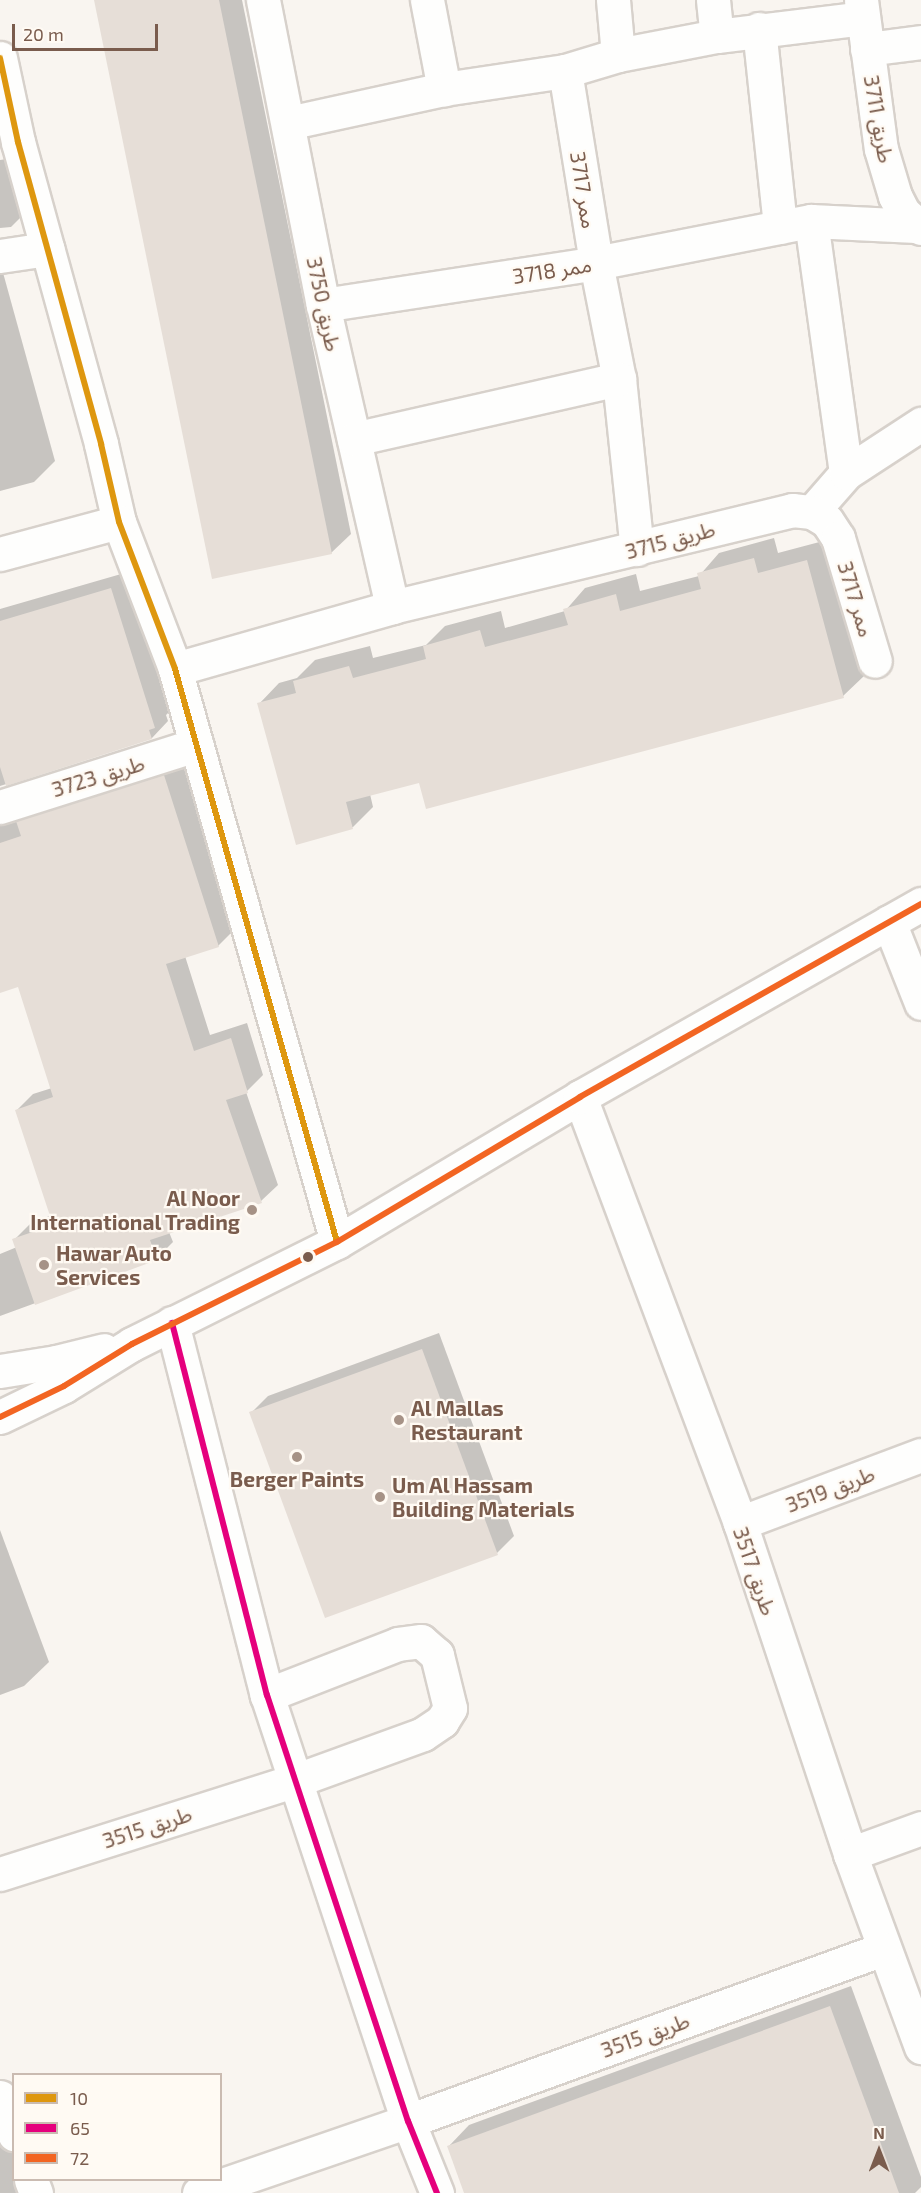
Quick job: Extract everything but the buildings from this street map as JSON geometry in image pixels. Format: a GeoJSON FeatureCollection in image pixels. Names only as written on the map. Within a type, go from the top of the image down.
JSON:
{"type":"FeatureCollection","features":[{"type":"Feature","properties":{"kind":"street","name":"طريق 3750"},"geometry":{"type":"LineString","coordinates":[[263,0],[323,305],[392,607]]}},
{"type":"Feature","properties":{"kind":"street"},"geometry":{"type":"LineString","coordinates":[[427,0],[444,89]]}},
{"type":"Feature","properties":{"kind":"street"},"geometry":{"type":"LineString","coordinates":[[613,0],[618,55]]}},
{"type":"Feature","properties":{"kind":"street"},"geometry":{"type":"LineString","coordinates":[[713,0],[717,36]]}},
{"type":"Feature","properties":{"kind":"street"},"geometry":{"type":"LineString","coordinates":[[288,123],[444,89],[565,71],[618,55],[759,29],[864,22],[921,42]]}},
{"type":"Feature","properties":{"kind":"street","name":"طريق 3711"},"geometry":{"type":"LineString","coordinates":[[864,22],[881,149],[895,196],[903,212],[918,227]]}},
{"type":"Feature","properties":{"kind":"street"},"geometry":{"type":"LineString","coordinates":[[759,29],[780,227]]}},
{"type":"Feature","properties":{"kind":"street"},"geometry":{"type":"LineString","coordinates":[[0,58],[18,142],[119,522],[174,669],[337,1242]]}},
{"type":"Feature","properties":{"kind":"street","name":"ممر 3717"},"geometry":{"type":"LineString","coordinates":[[565,71],[596,263],[619,379],[637,549]]}},
{"type":"Feature","properties":{"kind":"street"},"geometry":{"type":"LineString","coordinates":[[811,221],[846,473]]}},
{"type":"Feature","properties":{"kind":"street","name":"ممر 3718"},"geometry":{"type":"LineString","coordinates":[[323,305],[596,263],[811,221],[918,227]]}},
{"type":"Feature","properties":{"kind":"street"},"geometry":{"type":"LineString","coordinates":[[0,256],[48,249]]}},
{"type":"Feature","properties":{"kind":"street"},"geometry":{"type":"LineString","coordinates":[[354,439],[619,379]]}},
{"type":"Feature","properties":{"kind":"street"},"geometry":{"type":"LineString","coordinates":[[812,512],[846,473],[921,424]]}},
{"type":"Feature","properties":{"kind":"street","name":"طريق 3715"},"geometry":{"type":"LineString","coordinates":[[174,669],[392,607],[637,549],[771,513],[792,510],[812,512]]}},
{"type":"Feature","properties":{"kind":"street","name":"ممر 3717"},"geometry":{"type":"LineString","coordinates":[[812,512],[827,521],[838,538],[875,661]]}},
{"type":"Feature","properties":{"kind":"street"},"geometry":{"type":"LineString","coordinates":[[0,554],[119,522]]}},
{"type":"Feature","properties":{"kind":"street","name":"طريق 3723"},"geometry":{"type":"LineString","coordinates":[[0,807],[196,745]]}},
{"type":"Feature","properties":{"kind":"street"},"geometry":{"type":"LineString","coordinates":[[0,1417],[64,1386],[132,1344],[172,1323],[337,1242],[580,1098],[921,904]]}},
{"type":"Feature","properties":{"kind":"street"},"geometry":{"type":"LineString","coordinates":[[889,922],[921,1003]]}},
{"type":"Feature","properties":{"kind":"street","name":"طريق 3517"},"geometry":{"type":"LineString","coordinates":[[580,1098],[740,1523],[850,1854],[883,1949],[921,2047]]}},
{"type":"Feature","properties":{"kind":"street"},"geometry":{"type":"LineString","coordinates":[[172,1323],[267,1695],[408,2121],[437,2193]]}},
{"type":"Feature","properties":{"kind":"street"},"geometry":{"type":"LineString","coordinates":[[2,1364],[56,1362],[132,1344]]}},
{"type":"Feature","properties":{"kind":"street","name":"طريق 3519"},"geometry":{"type":"LineString","coordinates":[[740,1523],[921,1455]]}},
{"type":"Feature","properties":{"kind":"street","name":"طريق 3515"},"geometry":{"type":"LineString","coordinates":[[0,1874],[294,1780],[423,1734],[442,1721],[450,1708],[437,1655],[421,1641],[398,1644],[267,1695]]}},
{"type":"Feature","properties":{"kind":"street"},"geometry":{"type":"LineString","coordinates":[[850,1854],[921,1828]]}},
{"type":"Feature","properties":{"kind":"street","name":"طريق 3515"},"geometry":{"type":"LineString","coordinates":[[199,2193],[408,2121],[883,1949]]}},
{"type":"Feature","properties":{"kind":"street"},"geometry":{"type":"LineString","coordinates":[[0,2097],[12,2129]]}},
{"type":"Feature","properties":{"kind":"transit line","name":"10"},"geometry":{"type":"LineString","coordinates":[[0,58],[18,142],[101,444],[119,522],[175,669],[337,1242]]}},
{"type":"Feature","properties":{"kind":"transit line","name":"72"},"geometry":{"type":"LineString","coordinates":[[0,1417],[64,1386],[132,1344],[337,1242],[580,1097],[921,904]]}},
{"type":"Feature","properties":{"kind":"transit line","name":"65"},"geometry":{"type":"LineString","coordinates":[[172,1323],[267,1695],[408,2121],[437,2193]]}},
{"type":"Feature","properties":{"kind":"place","name":"Al Noor International Trading"},"geometry":{"type":"Point","coordinates":[252,1210]}},
{"type":"Feature","properties":{"kind":"place","name":"Hawar Auto Services"},"geometry":{"type":"Point","coordinates":[44,1265]}},
{"type":"Feature","properties":{"kind":"place","name":"Al Mallas Restaurant"},"geometry":{"type":"Point","coordinates":[399,1420]}},
{"type":"Feature","properties":{"kind":"place","name":"Berger Paints"},"geometry":{"type":"Point","coordinates":[297,1457]}},
{"type":"Feature","properties":{"kind":"place","name":"Um Al Hassam Building Materials"},"geometry":{"type":"Point","coordinates":[380,1497]}}]}
